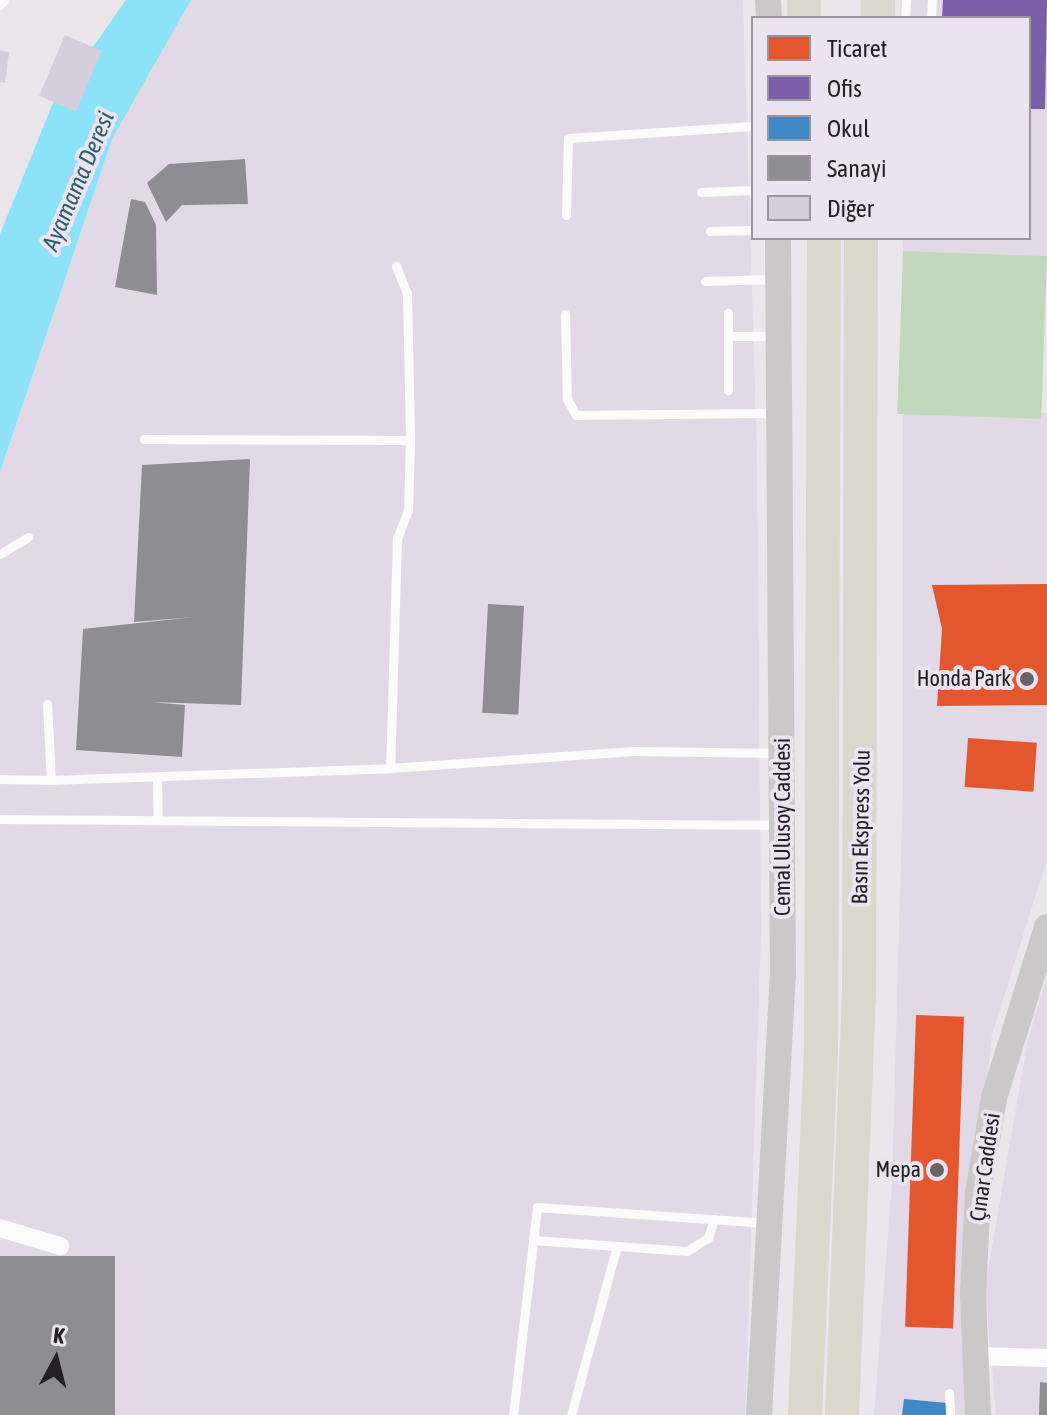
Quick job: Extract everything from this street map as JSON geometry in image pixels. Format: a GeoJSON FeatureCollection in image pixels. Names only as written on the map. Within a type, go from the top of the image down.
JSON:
{"type":"FeatureCollection","features":[{"type":"Feature","properties":{"kind":"highway","name":"Basın Ekspress Yolu"},"geometry":{"type":"LineString","coordinates":[[805,1415],[821,1050],[824,240]]}},
{"type":"Feature","properties":{"kind":"highway","name":"Basın Ekspress Yolu"},"geometry":{"type":"LineString","coordinates":[[842,1415],[859,999],[863,245]]}},
{"type":"Feature","properties":{"kind":"main road","name":"Cemal Ulusoy Caddesi"},"geometry":{"type":"LineString","coordinates":[[759,1415],[783,977],[782,413],[778,240]]}},
{"type":"Feature","properties":{"kind":"main road","name":"Çınar Caddesi"},"geometry":{"type":"LineString","coordinates":[[978,1415],[975,1356],[978,1193],[994,1098],[1047,927]]}},
{"type":"Feature","properties":{"kind":"street"},"geometry":{"type":"LineString","coordinates":[[0,1228],[60,1246]]}},
{"type":"Feature","properties":{"kind":"street"},"geometry":{"type":"LineString","coordinates":[[975,1356],[1047,1358]]}},
{"type":"Feature","properties":{"kind":"lane"},"geometry":{"type":"LineString","coordinates":[[0,5],[4,0]]}},
{"type":"Feature","properties":{"kind":"lane"},"geometry":{"type":"LineString","coordinates":[[566,215],[568,138],[751,126]]}},
{"type":"Feature","properties":{"kind":"lane"},"geometry":{"type":"LineString","coordinates":[[701,192],[751,190]]}},
{"type":"Feature","properties":{"kind":"lane"},"geometry":{"type":"LineString","coordinates":[[710,231],[751,230]]}},
{"type":"Feature","properties":{"kind":"lane"},"geometry":{"type":"LineString","coordinates":[[390,768],[397,538],[408,510],[410,440],[407,293],[396,266]]}},
{"type":"Feature","properties":{"kind":"lane"},"geometry":{"type":"LineString","coordinates":[[705,281],[779,279]]}},
{"type":"Feature","properties":{"kind":"lane"},"geometry":{"type":"LineString","coordinates":[[728,313],[728,390]]}},
{"type":"Feature","properties":{"kind":"lane"},"geometry":{"type":"LineString","coordinates":[[565,314],[567,399],[576,415],[782,413]]}},
{"type":"Feature","properties":{"kind":"lane"},"geometry":{"type":"LineString","coordinates":[[728,336],[780,336]]}},
{"type":"Feature","properties":{"kind":"lane"},"geometry":{"type":"LineString","coordinates":[[144,439],[410,440]]}},
{"type":"Feature","properties":{"kind":"lane"},"geometry":{"type":"LineString","coordinates":[[0,554],[28,537]]}},
{"type":"Feature","properties":{"kind":"lane"},"geometry":{"type":"LineString","coordinates":[[47,704],[51,780]]}},
{"type":"Feature","properties":{"kind":"lane"},"geometry":{"type":"LineString","coordinates":[[0,779],[157,778],[213,771],[390,768],[634,751],[783,753]]}},
{"type":"Feature","properties":{"kind":"lane"},"geometry":{"type":"LineString","coordinates":[[157,778],[158,817]]}},
{"type":"Feature","properties":{"kind":"lane"},"geometry":{"type":"LineString","coordinates":[[0,819],[158,817],[782,825]]}},
{"type":"Feature","properties":{"kind":"lane"},"geometry":{"type":"LineString","coordinates":[[513,1415],[537,1207],[770,1223]]}},
{"type":"Feature","properties":{"kind":"lane"},"geometry":{"type":"LineString","coordinates":[[533,1240],[616,1249],[687,1251],[708,1238],[714,1219]]}},
{"type":"Feature","properties":{"kind":"lane"},"geometry":{"type":"LineString","coordinates":[[571,1415],[616,1249]]}},
{"type":"Feature","properties":{"kind":"lane"},"geometry":{"type":"LineString","coordinates":[[949,1393],[950,1415]]}},
{"type":"Feature","properties":{"kind":"shaded area"},"geometry":{"type":"Polygon","coordinates":[[[191,0],[743,0],[757,455],[761,932],[745,1415],[0,1415],[0,472],[112,139],[191,0]]]}},
{"type":"Feature","properties":{"kind":"shaded area"},"geometry":{"type":"Polygon","coordinates":[[[901,0],[1047,0],[1047,256],[903,251],[903,240],[1031,240],[1031,16],[900,16],[901,0]]]}},
{"type":"Feature","properties":{"kind":"shaded area"},"geometry":{"type":"Polygon","coordinates":[[[1047,413],[1047,859],[992,1035],[965,1290],[972,1415],[874,1415],[892,1183],[903,783],[903,414],[1047,413]]]}},
{"type":"Feature","properties":{"kind":"shaded area"},"geometry":{"type":"Polygon","coordinates":[[[1047,976],[1047,1415],[996,1415],[985,1288],[1027,1044],[1047,976]]]}},
{"type":"Feature","properties":{"kind":"green space"},"geometry":{"type":"Polygon","coordinates":[[[903,251],[1047,256],[1041,419],[897,414],[903,251]]]}},
{"type":"Feature","properties":{"kind":"water","name":"Ayamama Deresi"},"geometry":{"type":"Polygon","coordinates":[[[126,0],[191,0],[112,139],[0,472],[0,234],[52,105],[126,0]]]}},
{"type":"Feature","properties":{"kind":"building: Ticaret"},"geometry":{"type":"Polygon","coordinates":[[[1047,584],[1047,705],[937,706],[942,629],[932,585],[1047,584]]]}},
{"type":"Feature","properties":{"kind":"building: Ticaret"},"geometry":{"type":"Polygon","coordinates":[[[968,738],[1037,743],[1033,792],[965,787],[968,738]]]}},
{"type":"Feature","properties":{"kind":"building: Ticaret"},"geometry":{"type":"Polygon","coordinates":[[[916,1015],[964,1017],[953,1328],[905,1327],[916,1015]]]}},
{"type":"Feature","properties":{"kind":"building: Ofis"},"geometry":{"type":"Polygon","coordinates":[[[943,0],[1047,0],[1045,109],[1031,109],[1031,16],[942,16],[943,0]]]}},
{"type":"Feature","properties":{"kind":"building: Okul"},"geometry":{"type":"Polygon","coordinates":[[[904,1399],[947,1403],[946,1415],[902,1415],[904,1399]]]}},
{"type":"Feature","properties":{"kind":"building: Sanayi"},"geometry":{"type":"Polygon","coordinates":[[[245,159],[248,204],[182,205],[166,222],[147,183],[169,164],[245,159]]]}},
{"type":"Feature","properties":{"kind":"building: Sanayi"},"geometry":{"type":"Polygon","coordinates":[[[131,199],[145,202],[156,225],[157,295],[115,287],[131,199]]]}},
{"type":"Feature","properties":{"kind":"building: Sanayi"},"geometry":{"type":"Polygon","coordinates":[[[250,459],[241,705],[151,702],[185,705],[182,757],[76,750],[83,629],[194,617],[134,622],[142,465],[250,459]]]}},
{"type":"Feature","properties":{"kind":"building: Sanayi"},"geometry":{"type":"Polygon","coordinates":[[[488,604],[524,606],[518,715],[482,713],[488,604]]]}},
{"type":"Feature","properties":{"kind":"building: Sanayi"},"geometry":{"type":"Polygon","coordinates":[[[0,1256],[115,1256],[115,1415],[0,1415],[0,1256]]]}},
{"type":"Feature","properties":{"kind":"building: Sanayi"},"geometry":{"type":"Polygon","coordinates":[[[1040,1382],[1047,1383],[1047,1415],[1039,1415],[1040,1382]]]}},
{"type":"Feature","properties":{"kind":"building: Diğer"},"geometry":{"type":"Polygon","coordinates":[[[65,35],[102,51],[76,111],[39,96],[65,35]]]}},
{"type":"Feature","properties":{"kind":"building: Diğer"},"geometry":{"type":"Polygon","coordinates":[[[0,50],[9,52],[5,83],[0,82],[0,50]]]}},
{"type":"Feature","properties":{"kind":"place","name":"Honda Park"},"geometry":{"type":"Point","coordinates":[1027,679]}},
{"type":"Feature","properties":{"kind":"place","name":"Mepa"},"geometry":{"type":"Point","coordinates":[937,1170]}}]}
